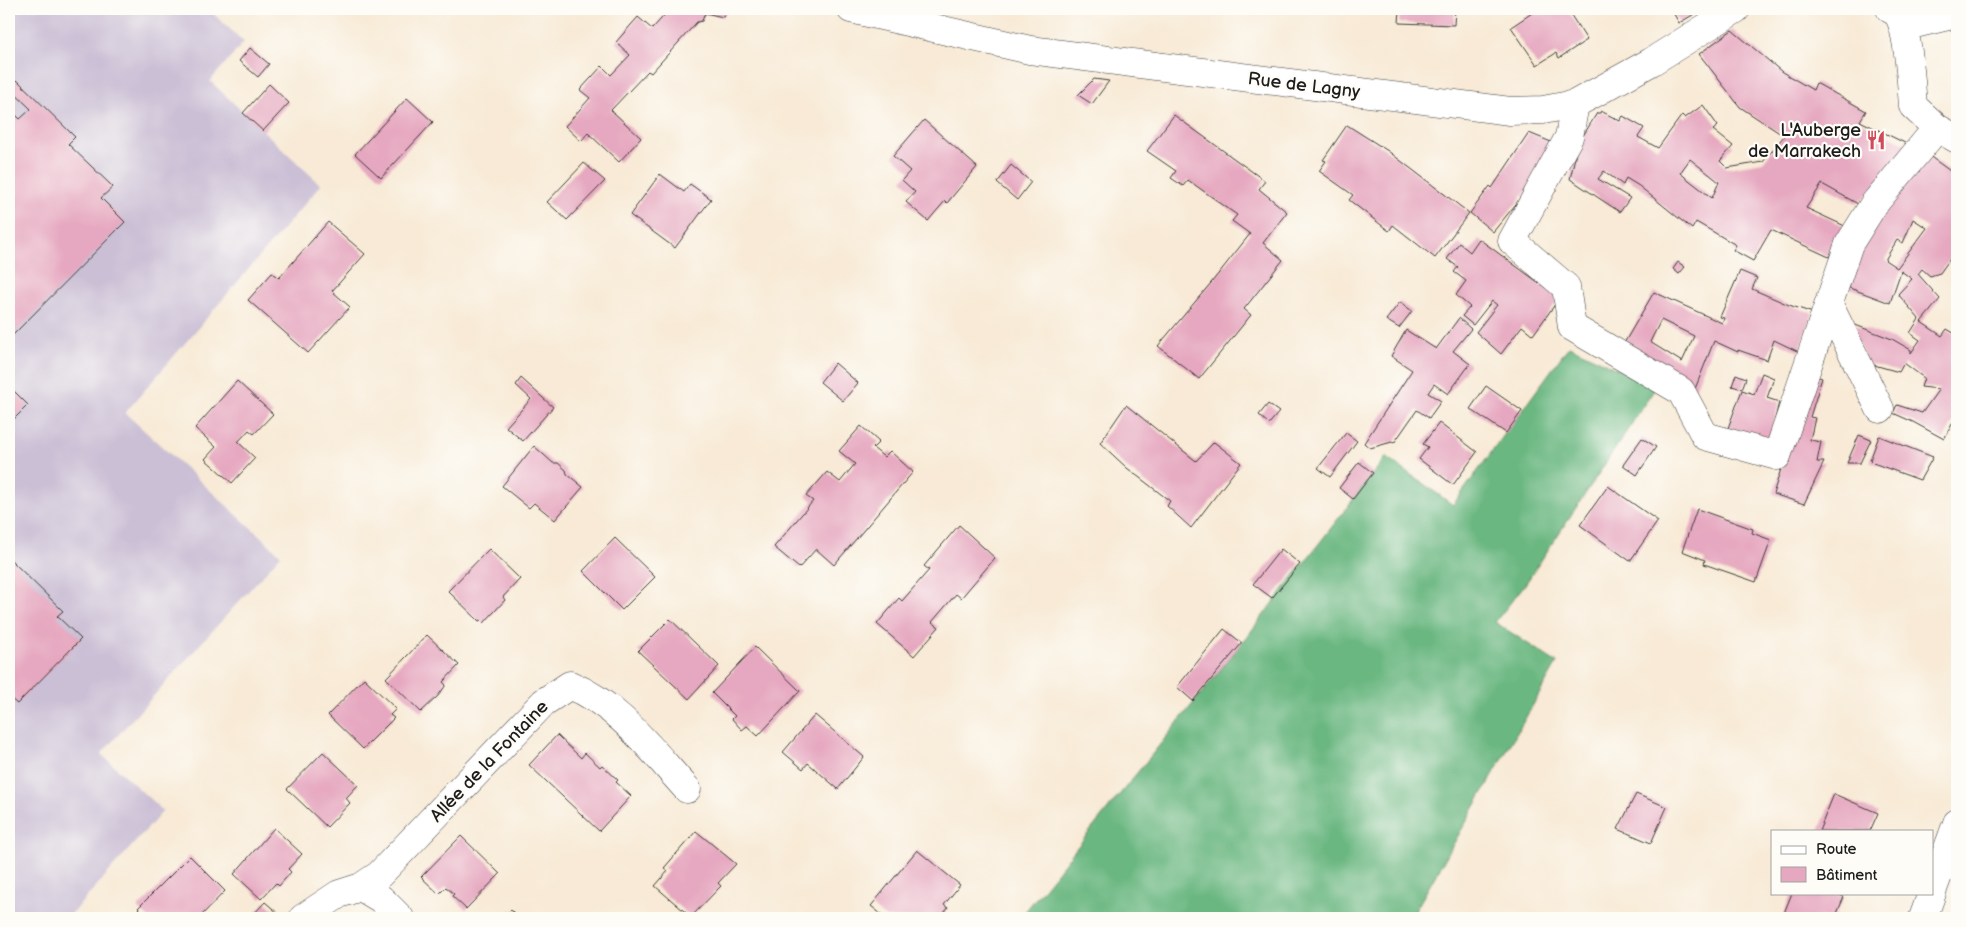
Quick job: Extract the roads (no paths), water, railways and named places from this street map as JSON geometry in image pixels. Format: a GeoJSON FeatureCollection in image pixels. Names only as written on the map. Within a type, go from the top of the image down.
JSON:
{"type":"FeatureCollection","features":[{"type":"Feature","properties":{"kind":"street","name":"Rue de Lagny"},"geometry":{"type":"LineString","coordinates":[[851,9],[1030,50],[1510,110],[1543,110],[1575,104],[1651,62],[1736,9]]}},
{"type":"Feature","properties":{"kind":"street"},"geometry":{"type":"LineString","coordinates":[[1575,104],[1569,137],[1512,241],[1566,287],[1572,327],[1681,392],[1705,436],[1777,456],[1849,244],[1874,204],[1947,133],[1913,106],[1909,67],[1896,18],[1957,14]]}},
{"type":"Feature","properties":{"kind":"street"},"geometry":{"type":"LineString","coordinates":[[1829,305],[1880,409]]}},
{"type":"Feature","properties":{"kind":"street","name":"Allée de la Fontaine"},"geometry":{"type":"LineString","coordinates":[[303,918],[339,894],[361,887],[379,875],[548,698],[570,685],[589,693],[620,716],[687,789]]}},
{"type":"Feature","properties":{"kind":"street"},"geometry":{"type":"LineString","coordinates":[[1934,887],[1957,823]]}},
{"type":"Feature","properties":{"kind":"street"},"geometry":{"type":"LineString","coordinates":[[361,887],[381,899],[400,918]]}},
{"type":"Feature","properties":{"kind":"street"},"geometry":{"type":"LineString","coordinates":[[1923,918],[1932,894]]}},
{"type":"Feature","properties":{"kind":"place","name":"L'Auberge de Marrakech"},"geometry":{"type":"Point","coordinates":[1876,140]}}]}
